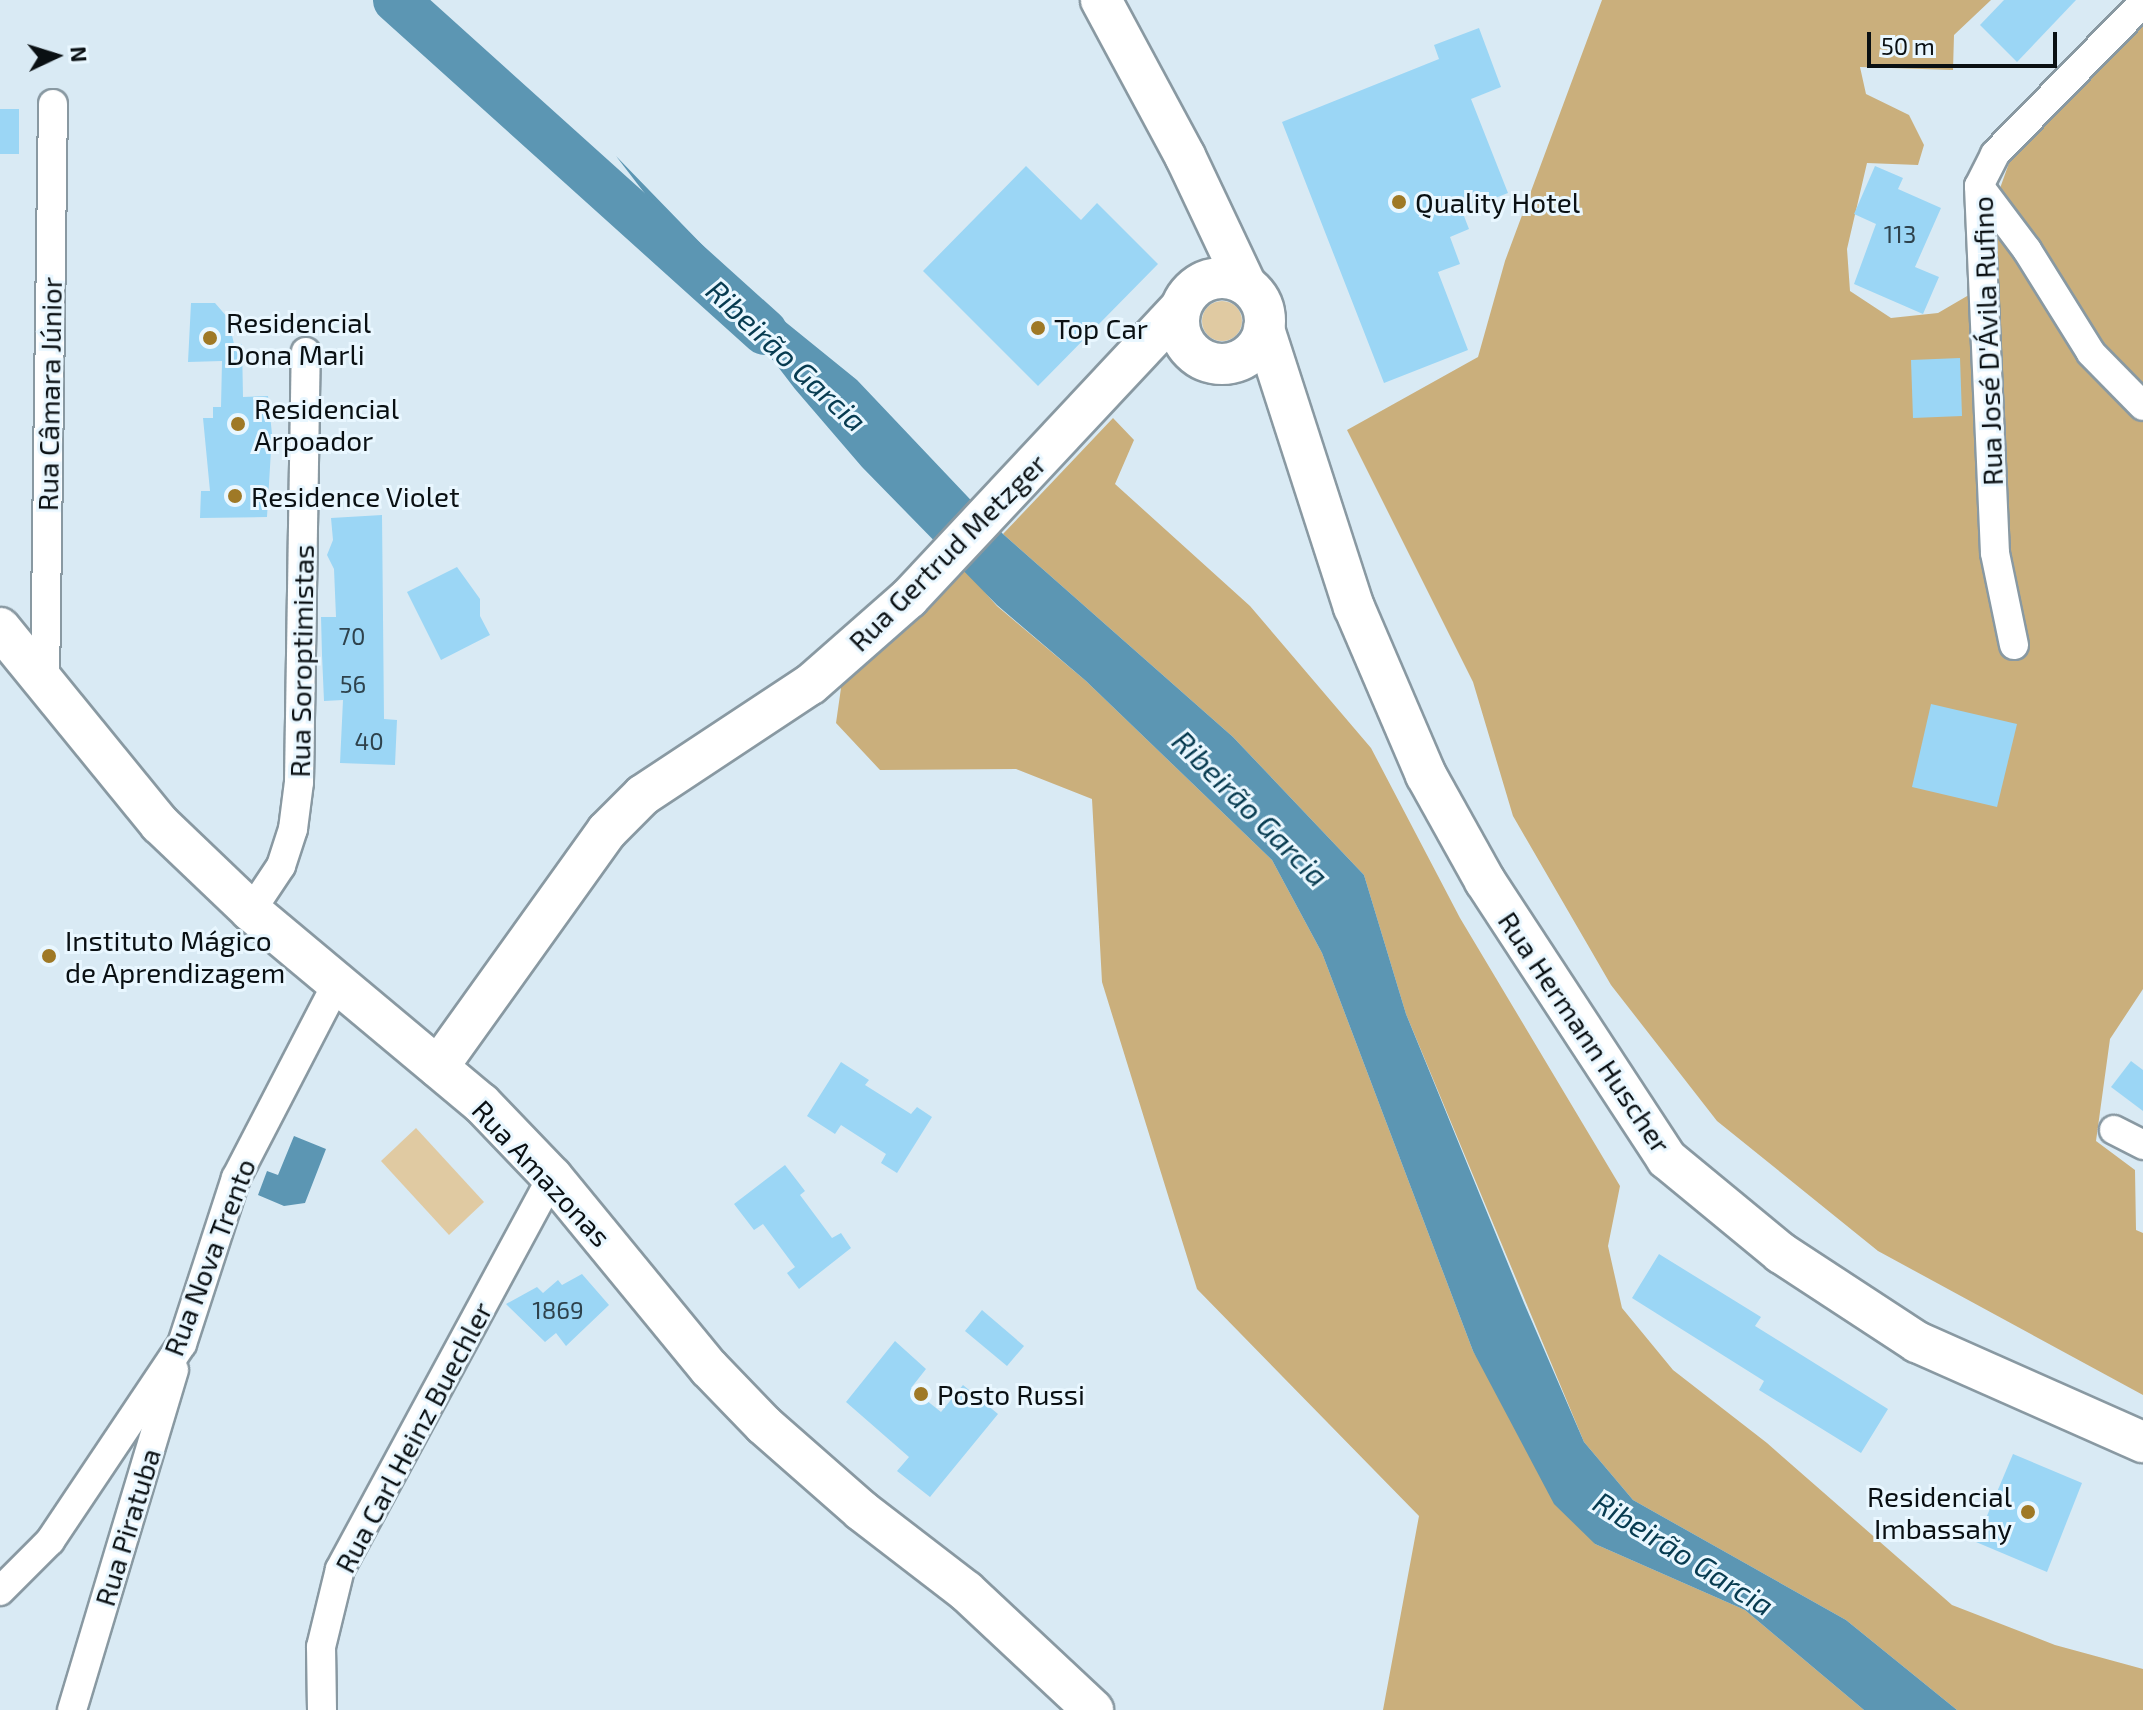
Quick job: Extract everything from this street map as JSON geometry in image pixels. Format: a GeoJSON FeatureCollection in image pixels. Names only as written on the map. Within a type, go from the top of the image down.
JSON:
{"type":"FeatureCollection","features":[{"type":"Feature","properties":{"kind":"main road"},"geometry":{"type":"LineString","coordinates":[[1101,0],[1194,174],[1246,285],[1258,297],[1264,329],[1251,353],[1212,360],[1177,356],[1123,370]]}},
{"type":"Feature","properties":{"kind":"main road"},"geometry":{"type":"LineString","coordinates":[[1194,174],[1199,260],[1185,300],[1186,344],[1212,360]]}},
{"type":"Feature","properties":{"kind":"main road"},"geometry":{"type":"LineString","coordinates":[[1185,300],[1210,279],[1246,285]]}},
{"type":"Feature","properties":{"kind":"main road","name":"Rua Gertrud Metzger"},"geometry":{"type":"LineString","coordinates":[[438,1067],[607,831],[643,795],[811,684],[909,598],[1185,300]]}},
{"type":"Feature","properties":{"kind":"main road","name":"Rua Hermann Huscher"},"geometry":{"type":"LineString","coordinates":[[1264,329],[1329,532],[1383,681],[1426,775],[1485,881],[1667,1159],[1781,1253],[1917,1342],[2143,1442]]}},
{"type":"Feature","properties":{"kind":"main road","name":"Rua Hermann Huscher"},"geometry":{"type":"LineString","coordinates":[[1212,360],[1251,384],[1271,413],[1329,532]]}},
{"type":"Feature","properties":{"kind":"main road","name":"Rua Amazonas"},"geometry":{"type":"LineString","coordinates":[[0,628],[160,824],[251,911],[438,1067],[552,1177],[709,1368],[764,1425],[862,1511],[966,1591],[1093,1710]]}},
{"type":"Feature","properties":{"kind":"street","name":"Rua José D'Ávila Rufino"},"geometry":{"type":"LineString","coordinates":[[2014,645],[1995,553],[1979,186],[1995,154],[2143,3]]}},
{"type":"Feature","properties":{"kind":"street","name":"Rua Câmara Júnior"},"geometry":{"type":"LineString","coordinates":[[45,683],[53,104]]}},
{"type":"Feature","properties":{"kind":"street"},"geometry":{"type":"LineString","coordinates":[[1979,186],[2027,250],[2091,353],[2143,406]]}},
{"type":"Feature","properties":{"kind":"street","name":"Rua Soroptimistas"},"geometry":{"type":"LineString","coordinates":[[251,911],[281,866],[293,829],[299,782],[306,352]]}},
{"type":"Feature","properties":{"kind":"street","name":"Rua Nova Trento"},"geometry":{"type":"LineString","coordinates":[[0,1591],[50,1541],[182,1344],[236,1178],[337,983]]}},
{"type":"Feature","properties":{"kind":"street"},"geometry":{"type":"LineString","coordinates":[[2114,1130],[2143,1145]]}},
{"type":"Feature","properties":{"kind":"street","name":"Rua Carl Heinz Buechler"},"geometry":{"type":"LineString","coordinates":[[322,1710],[321,1647],[340,1569],[552,1177]]}},
{"type":"Feature","properties":{"kind":"street","name":"Rua Piratuba"},"geometry":{"type":"LineString","coordinates":[[72,1710],[182,1344]]}},
{"type":"Feature","properties":{"kind":"shaded area"},"geometry":{"type":"Polygon","coordinates":[[[1602,0],[1991,0],[1954,35],[1953,70],[1860,67],[1866,94],[1909,115],[1924,145],[1918,165],[1867,163],[1847,249],[1850,291],[1891,318],[1938,313],[1986,285],[1983,236],[2009,163],[2043,111],[2143,20],[2143,989],[2110,1039],[2096,1141],[2135,1170],[2136,1230],[2143,1233],[2143,1395],[1878,1251],[1717,1121],[1611,985],[1513,816],[1473,682],[1347,430],[1478,357],[1505,261],[1602,0]]]}},
{"type":"Feature","properties":{"kind":"shaded area"},"geometry":{"type":"Polygon","coordinates":[[[1222,301],[1236,307],[1242,321],[1236,335],[1222,341],[1208,335],[1202,321],[1208,307],[1222,301]]]}},
{"type":"Feature","properties":{"kind":"shaded area"},"geometry":{"type":"Polygon","coordinates":[[[1113,418],[1134,440],[1115,484],[1250,606],[1371,748],[1460,918],[1620,1186],[1608,1246],[1622,1308],[1673,1370],[1767,1443],[1952,1605],[2055,1645],[2143,1669],[2143,1710],[1957,1710],[1846,1620],[1633,1500],[1584,1442],[1406,1014],[1364,875],[1233,737],[1003,534],[1113,418]]]}},
{"type":"Feature","properties":{"kind":"shaded area"},"geometry":{"type":"Polygon","coordinates":[[[961,565],[997,606],[1086,681],[1272,860],[1322,953],[1473,1351],[1595,1544],[1745,1610],[1864,1710],[1383,1710],[1419,1516],[1197,1289],[1102,982],[1092,799],[1016,769],[880,770],[836,723],[842,681],[961,565]]]}},
{"type":"Feature","properties":{"kind":"shaded area"},"geometry":{"type":"Polygon","coordinates":[[[416,1128],[484,1202],[449,1235],[381,1161],[416,1128]]]}},
{"type":"Feature","properties":{"kind":"water"},"geometry":{"type":"Polygon","coordinates":[[[616,156],[746,290],[857,380],[1003,534],[1233,737],[1364,875],[1406,1014],[1524,1303],[1584,1442],[1633,1500],[1846,1620],[1957,1710],[1864,1710],[1745,1610],[1595,1544],[1554,1504],[1473,1351],[1322,953],[1272,860],[1086,681],[997,605],[862,467],[795,389],[616,156]]]}},
{"type":"Feature","properties":{"kind":"water"},"geometry":{"type":"Polygon","coordinates":[[[294,1136],[326,1149],[305,1203],[284,1206],[258,1195],[267,1171],[278,1175],[294,1136]]]}},
{"type":"Feature","properties":{"kind":"building"},"geometry":{"type":"Polygon","coordinates":[[[2004,0],[2076,0],[2017,62],[1980,25],[2004,0]]]}},
{"type":"Feature","properties":{"kind":"building","name":"Quality Hotel"},"geometry":{"type":"Polygon","coordinates":[[[1479,28],[1501,87],[1471,99],[1508,193],[1462,211],[1469,229],[1450,237],[1460,264],[1438,272],[1468,350],[1384,383],[1282,122],[1439,59],[1434,45],[1479,28]]]}},
{"type":"Feature","properties":{"kind":"building"},"geometry":{"type":"Polygon","coordinates":[[[0,109],[19,109],[19,154],[0,154],[0,109]]]}},
{"type":"Feature","properties":{"kind":"building","name":"Top Car"},"geometry":{"type":"Polygon","coordinates":[[[1026,166],[1081,220],[1097,203],[1158,264],[1038,386],[923,271],[1026,166]]]}},
{"type":"Feature","properties":{"kind":"building"},"geometry":{"type":"Polygon","coordinates":[[[1875,166],[1903,178],[1898,189],[1941,208],[1915,267],[1939,277],[1923,314],[1854,284],[1876,224],[1854,214],[1875,166]]]}},
{"type":"Feature","properties":{"kind":"building"},"geometry":{"type":"Polygon","coordinates":[[[191,303],[215,303],[228,318],[234,344],[242,344],[243,397],[268,396],[272,434],[267,517],[200,518],[201,491],[210,491],[203,418],[213,418],[213,407],[221,407],[222,361],[188,362],[191,303]]]}},
{"type":"Feature","properties":{"kind":"building"},"geometry":{"type":"Polygon","coordinates":[[[1960,358],[1962,416],[1913,418],[1911,360],[1960,358]]]}},
{"type":"Feature","properties":{"kind":"building"},"geometry":{"type":"Polygon","coordinates":[[[382,515],[384,719],[397,720],[395,765],[340,763],[343,700],[324,701],[322,655],[321,617],[336,617],[334,569],[327,555],[333,540],[331,518],[382,515]]]}},
{"type":"Feature","properties":{"kind":"building"},"geometry":{"type":"Polygon","coordinates":[[[457,567],[480,599],[480,616],[490,635],[441,660],[407,592],[457,567]]]}},
{"type":"Feature","properties":{"kind":"building"},"geometry":{"type":"Polygon","coordinates":[[[1931,704],[2017,724],[1997,807],[1912,787],[1931,704]]]}},
{"type":"Feature","properties":{"kind":"building"},"geometry":{"type":"Polygon","coordinates":[[[2131,1061],[2143,1070],[2143,1111],[2111,1087],[2131,1061]]]}},
{"type":"Feature","properties":{"kind":"building"},"geometry":{"type":"Polygon","coordinates":[[[841,1062],[869,1080],[865,1085],[911,1114],[917,1107],[932,1117],[897,1173],[881,1163],[886,1154],[841,1125],[835,1134],[807,1116],[841,1062]]]}},
{"type":"Feature","properties":{"kind":"building"},"geometry":{"type":"Polygon","coordinates":[[[785,1165],[805,1191],[800,1195],[832,1238],[841,1233],[851,1248],[799,1289],[787,1273],[795,1267],[763,1224],[754,1230],[734,1204],[785,1165]]]}},
{"type":"Feature","properties":{"kind":"building"},"geometry":{"type":"Polygon","coordinates":[[[1659,1254],[1761,1317],[1755,1326],[1888,1409],[1861,1453],[1759,1390],[1764,1381],[1632,1298],[1659,1254]]]}},
{"type":"Feature","properties":{"kind":"building"},"geometry":{"type":"Polygon","coordinates":[[[582,1274],[609,1305],[566,1346],[556,1333],[545,1342],[506,1304],[537,1287],[543,1293],[558,1280],[562,1285],[582,1274]]]}},
{"type":"Feature","properties":{"kind":"building"},"geometry":{"type":"Polygon","coordinates":[[[982,1310],[1024,1346],[1007,1366],[965,1331],[982,1310]]]}},
{"type":"Feature","properties":{"kind":"building"},"geometry":{"type":"Polygon","coordinates":[[[895,1341],[926,1369],[911,1388],[941,1412],[963,1385],[998,1414],[930,1497],[897,1471],[909,1457],[846,1402],[895,1341]]]}},
{"type":"Feature","properties":{"kind":"building","name":"Residencial Imbassahy"},"geometry":{"type":"Polygon","coordinates":[[[2013,1454],[2082,1483],[2047,1572],[1976,1542],[2013,1454]]]}},
{"type":"Feature","properties":{"kind":"waterway","name":"Ribeirão Garcia"},"geometry":{"type":"LineString","coordinates":[[396,0],[765,332]]}},
{"type":"Feature","properties":{"kind":"place","name":"Quality Hotel"},"geometry":{"type":"Point","coordinates":[1399,202]}},
{"type":"Feature","properties":{"kind":"place","name":"Top Car"},"geometry":{"type":"Point","coordinates":[1038,328]}},
{"type":"Feature","properties":{"kind":"place","name":"Residencial Dona Marli"},"geometry":{"type":"Point","coordinates":[210,338]}},
{"type":"Feature","properties":{"kind":"place","name":"Residencial Arpoador"},"geometry":{"type":"Point","coordinates":[238,424]}},
{"type":"Feature","properties":{"kind":"place","name":"Residence Violet"},"geometry":{"type":"Point","coordinates":[235,496]}},
{"type":"Feature","properties":{"kind":"place","name":"Instituto Mágico de Aprendizagem"},"geometry":{"type":"Point","coordinates":[49,956]}},
{"type":"Feature","properties":{"kind":"place","name":"Posto Russi"},"geometry":{"type":"Point","coordinates":[921,1394]}},
{"type":"Feature","properties":{"kind":"place","name":"Residencial Imbassahy"},"geometry":{"type":"Point","coordinates":[2028,1512]}}]}
